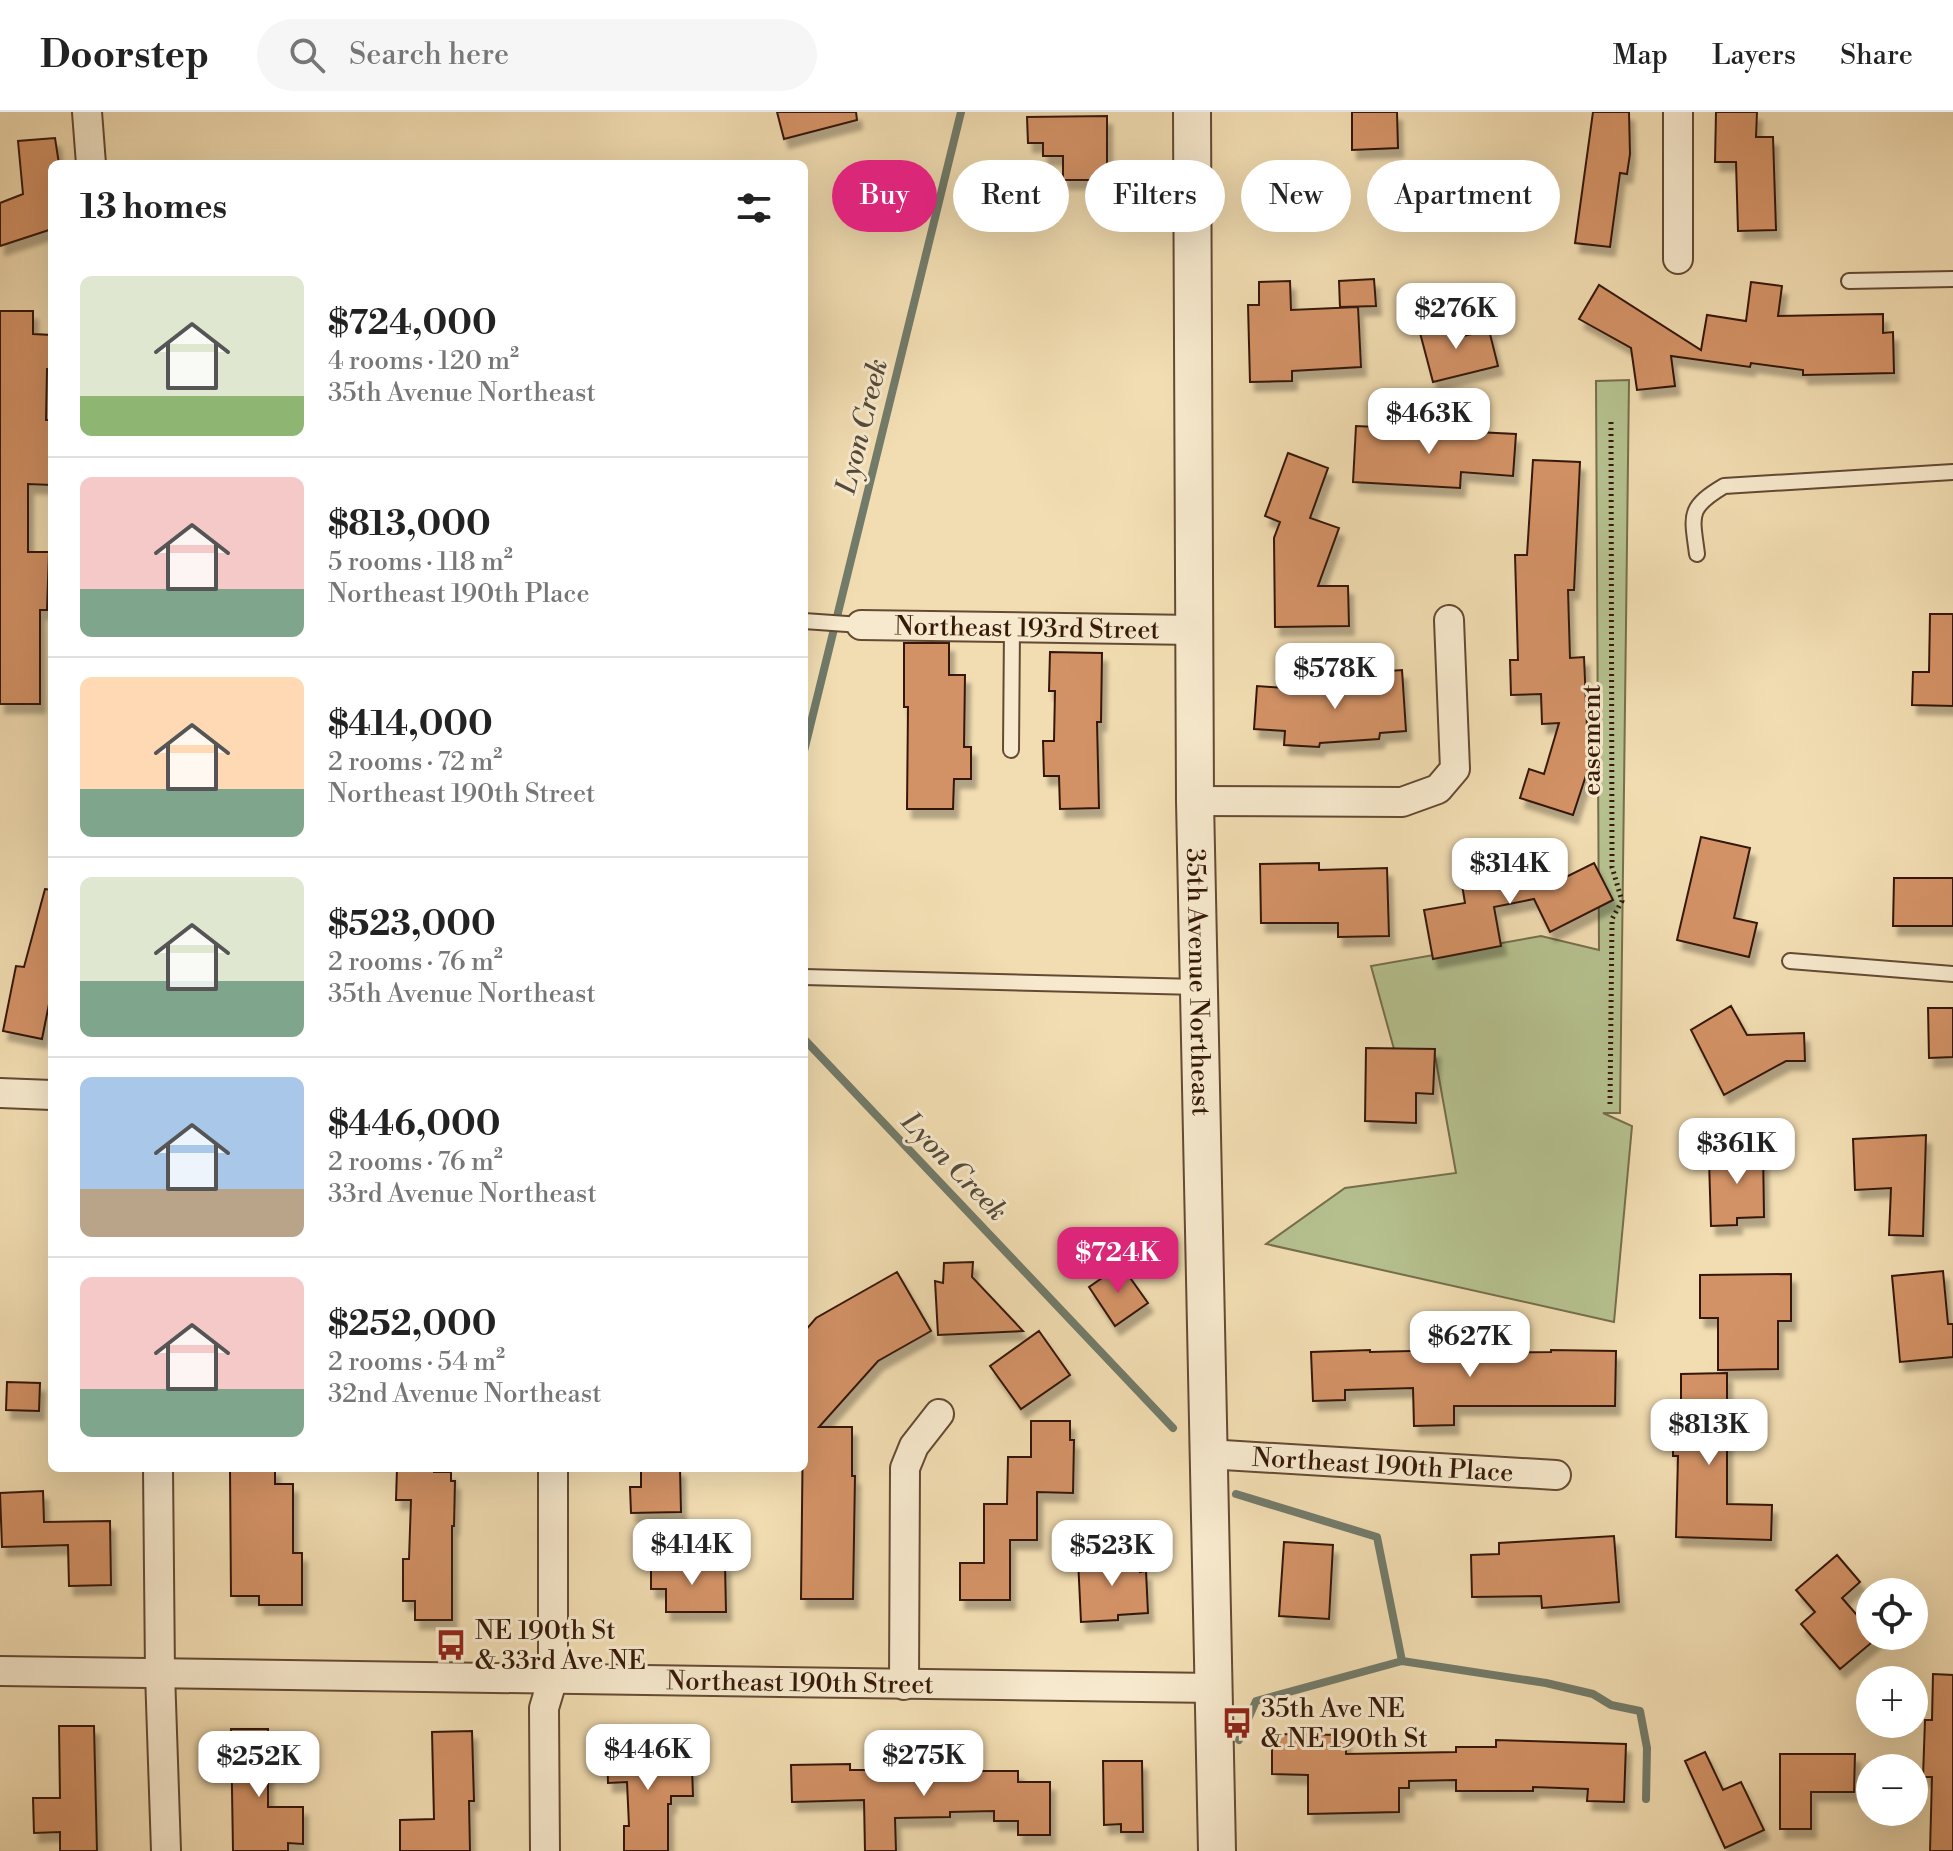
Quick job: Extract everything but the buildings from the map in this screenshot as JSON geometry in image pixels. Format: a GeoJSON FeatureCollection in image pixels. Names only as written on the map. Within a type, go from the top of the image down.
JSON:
{"type":"FeatureCollection","features":[{"type":"Feature","properties":{"kind":"street"},"geometry":{"type":"LineString","coordinates":[[87,112],[91,160]]}},
{"type":"Feature","properties":{"kind":"street","name":"35th Avenue Northeast"},"geometry":{"type":"LineString","coordinates":[[1192,112],[1195,801],[1217,1851]]}},
{"type":"Feature","properties":{"kind":"street"},"geometry":{"type":"LineString","coordinates":[[1678,112],[1678,259]]}},
{"type":"Feature","properties":{"kind":"street"},"geometry":{"type":"LineString","coordinates":[[1195,801],[1402,802],[1438,789],[1455,769],[1449,620]]}},
{"type":"Feature","properties":{"kind":"street","name":"Northeast 193rd Street"},"geometry":{"type":"LineString","coordinates":[[861,625],[1194,630]]}},
{"type":"Feature","properties":{"kind":"street"},"geometry":{"type":"LineString","coordinates":[[0,1093],[48,1095]]}},
{"type":"Feature","properties":{"kind":"street"},"geometry":{"type":"LineString","coordinates":[[904,1685],[905,1468],[914,1446],[939,1414]]}},
{"type":"Feature","properties":{"kind":"street","name":"Northeast 190th Place"},"geometry":{"type":"LineString","coordinates":[[1207,1454],[1556,1475]]}},
{"type":"Feature","properties":{"kind":"street"},"geometry":{"type":"LineString","coordinates":[[158,1472],[166,1851]]}},
{"type":"Feature","properties":{"kind":"street"},"geometry":{"type":"LineString","coordinates":[[545,1851],[544,1708],[553,1678],[553,1472]]}},
{"type":"Feature","properties":{"kind":"street","name":"Northeast 190th Street"},"geometry":{"type":"LineString","coordinates":[[0,1671],[1214,1688]]}},
{"type":"Feature","properties":{"kind":"lane"},"geometry":{"type":"LineString","coordinates":[[1849,281],[1953,279]]}},
{"type":"Feature","properties":{"kind":"lane"},"geometry":{"type":"LineString","coordinates":[[1697,554],[1692,516],[1702,499],[1724,486],[1953,472]]}},
{"type":"Feature","properties":{"kind":"lane"},"geometry":{"type":"LineString","coordinates":[[808,621],[861,625]]}},
{"type":"Feature","properties":{"kind":"lane"},"geometry":{"type":"LineString","coordinates":[[1011,750],[1012,628]]}},
{"type":"Feature","properties":{"kind":"lane"},"geometry":{"type":"LineString","coordinates":[[1790,961],[1953,974]]}},
{"type":"Feature","properties":{"kind":"lane"},"geometry":{"type":"LineString","coordinates":[[808,977],[1198,987]]}},
{"type":"Feature","properties":{"kind":"path","name":"easement"},"geometry":{"type":"LineString","coordinates":[[1610,1104],[1612,919],[1622,901],[1612,867],[1611,419]]}},
{"type":"Feature","properties":{"kind":"green space"},"geometry":{"type":"Polygon","coordinates":[[[1629,380],[1620,1113],[1603,1113],[1632,1126],[1614,1322],[1266,1244],[1345,1188],[1456,1173],[1434,1050],[1394,1049],[1371,966],[1541,936],[1599,950],[1596,381],[1629,380]]]}},
{"type":"Feature","properties":{"kind":"waterway","name":"Lyon Creek"},"geometry":{"type":"LineString","coordinates":[[808,735],[961,112]]}},
{"type":"Feature","properties":{"kind":"waterway","name":"Lyon Creek"},"geometry":{"type":"LineString","coordinates":[[808,1043],[1173,1428]]}},
{"type":"Feature","properties":{"kind":"waterway","name":"Lyon Creek"},"geometry":{"type":"LineString","coordinates":[[1236,1494],[1377,1537],[1402,1661],[1256,1701],[1239,1740]]}},
{"type":"Feature","properties":{"kind":"waterway"},"geometry":{"type":"LineString","coordinates":[[1402,1661],[1546,1683],[1593,1694],[1611,1705],[1640,1711],[1647,1748],[1646,1799]]}},
{"type":"Feature","properties":{"kind":"place","name":"NE 190th St & 33rd Ave NE"},"geometry":{"type":"Point","coordinates":[451,1645]}},
{"type":"Feature","properties":{"kind":"place","name":"35th Ave NE & NE 190th St"},"geometry":{"type":"Point","coordinates":[1237,1723]}}]}
